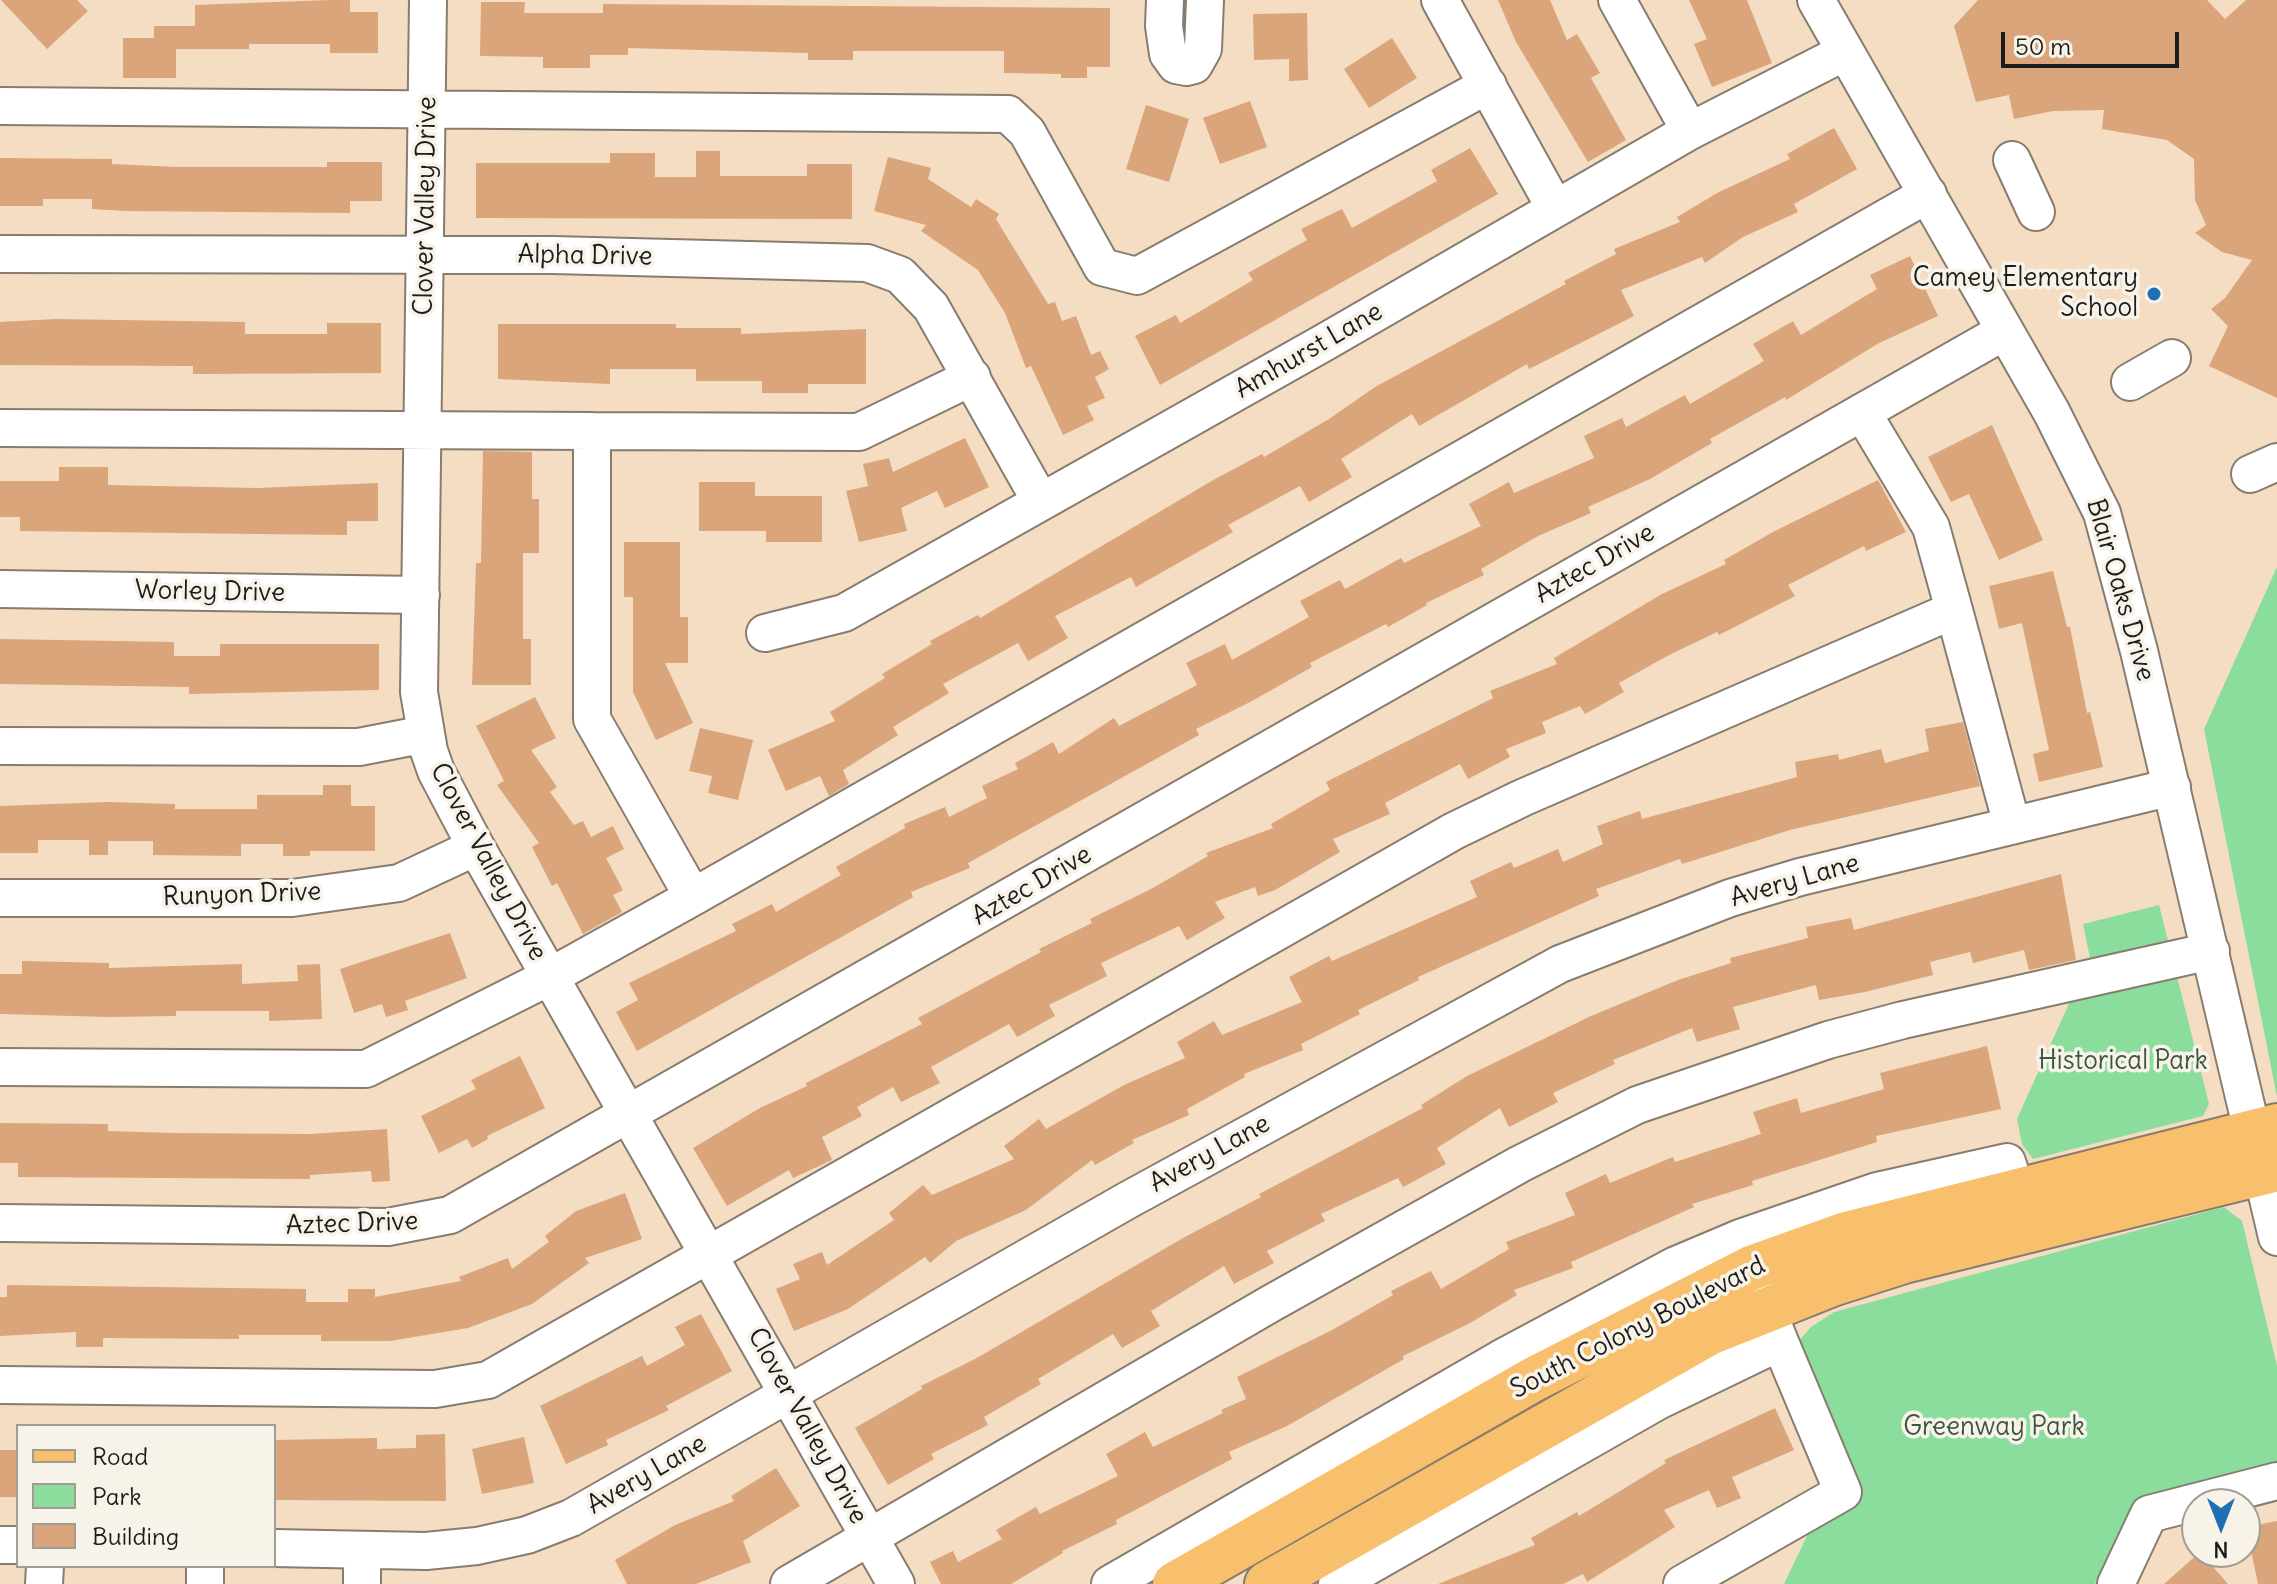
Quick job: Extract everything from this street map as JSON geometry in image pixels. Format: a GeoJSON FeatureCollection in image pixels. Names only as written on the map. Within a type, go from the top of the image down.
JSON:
{"type":"FeatureCollection","features":[{"type":"Feature","properties":{"kind":"main road","name":"South Colony Boulevard"},"geometry":{"type":"LineString","coordinates":[[1175,1584],[1534,1379],[1745,1253],[1846,1234],[2016,1189],[2268,1150]]}},
{"type":"Feature","properties":{"kind":"main road","name":"South Colony Boulevard"},"geometry":{"type":"LineString","coordinates":[[1267,1584],[1709,1333],[1773,1326],[1904,1261],[2268,1150]]}},
{"type":"Feature","properties":{"kind":"street","name":"Clover Valley Drive"},"geometry":{"type":"LineString","coordinates":[[428,0],[419,692],[436,771],[549,977],[790,1393],[896,1584]]}},
{"type":"Feature","properties":{"kind":"street"},"geometry":{"type":"LineString","coordinates":[[1165,0],[1164,26],[1168,54],[1176,65],[1186,67],[1194,65],[1203,49],[1205,0]]}},
{"type":"Feature","properties":{"kind":"street"},"geometry":{"type":"LineString","coordinates":[[1440,0],[1555,208]]}},
{"type":"Feature","properties":{"kind":"street"},"geometry":{"type":"LineString","coordinates":[[1617,0],[1690,131]]}},
{"type":"Feature","properties":{"kind":"street","name":"Blair Oaks Drive"},"geometry":{"type":"LineString","coordinates":[[1816,0],[2078,461],[2102,513],[2118,564],[2211,951],[2268,1150],[2277,1237]]}},
{"type":"Feature","properties":{"kind":"street","name":"Amhurst Lane"},"geometry":{"type":"LineString","coordinates":[[765,633],[844,613],[1690,131],[1845,52]]}},
{"type":"Feature","properties":{"kind":"street"},"geometry":{"type":"LineString","coordinates":[[0,106],[1008,114],[1027,132],[1102,267],[1137,276],[1488,85]]}},
{"type":"Feature","properties":{"kind":"street"},"geometry":{"type":"LineString","coordinates":[[2012,160],[2036,212]]}},
{"type":"Feature","properties":{"kind":"street"},"geometry":{"type":"LineString","coordinates":[[0,1067],[366,1069],[549,977],[693,897],[1928,194]]}},
{"type":"Feature","properties":{"kind":"street","name":"Alpha Drive"},"geometry":{"type":"LineString","coordinates":[[0,254],[425,255],[867,263],[900,275],[931,307],[1041,502]]}},
{"type":"Feature","properties":{"kind":"street","name":"Aztec Drive"},"geometry":{"type":"LineString","coordinates":[[0,1223],[353,1228],[425,1222],[474,1203],[2005,331]]}},
{"type":"Feature","properties":{"kind":"street"},"geometry":{"type":"LineString","coordinates":[[2130,382],[2172,358]]}},
{"type":"Feature","properties":{"kind":"street"},"geometry":{"type":"LineString","coordinates":[[0,428],[859,432],[972,377]]}},
{"type":"Feature","properties":{"kind":"street"},"geometry":{"type":"LineString","coordinates":[[1862,412],[1931,527],[2012,825]]}},
{"type":"Feature","properties":{"kind":"street"},"geometry":{"type":"LineString","coordinates":[[592,431],[592,719],[693,897]]}},
{"type":"Feature","properties":{"kind":"street","name":"Worley Drive"},"geometry":{"type":"LineString","coordinates":[[0,589],[421,595]]}},
{"type":"Feature","properties":{"kind":"street"},"geometry":{"type":"LineString","coordinates":[[0,1385],[435,1389],[488,1380],[1454,831],[1522,798],[1954,610]]}},
{"type":"Feature","properties":{"kind":"street"},"geometry":{"type":"LineString","coordinates":[[0,746],[359,747],[426,734]]}},
{"type":"Feature","properties":{"kind":"street","name":"Avery Lane"},"geometry":{"type":"LineString","coordinates":[[276,1548],[362,1567],[426,1567],[477,1546],[527,1535],[571,1518],[1128,1200],[1560,964],[1730,898],[2172,787]]}},
{"type":"Feature","properties":{"kind":"street","name":"Runyon Drive"},"geometry":{"type":"LineString","coordinates":[[0,898],[292,898],[399,883],[476,847]]}},
{"type":"Feature","properties":{"kind":"street"},"geometry":{"type":"LineString","coordinates":[[789,1584],[1284,1296],[1520,1164],[1637,1105],[1828,1040],[1903,1020],[2211,951]]}},
{"type":"Feature","properties":{"kind":"street"},"geometry":{"type":"LineString","coordinates":[[1110,1584],[1514,1352],[1676,1265],[1745,1253],[1843,1492],[1682,1584]]}},
{"type":"Feature","properties":{"kind":"street"},"geometry":{"type":"LineString","coordinates":[[1337,1584],[1658,1401],[1773,1326]]}},
{"type":"Feature","properties":{"kind":"street"},"geometry":{"type":"LineString","coordinates":[[2116,1584],[2149,1514],[2277,1481]]}},
{"type":"Feature","properties":{"kind":"green space"},"geometry":{"type":"Polygon","coordinates":[[[2277,567],[2277,1097],[2204,729],[2277,567]]]}},
{"type":"Feature","properties":{"kind":"green space","name":"Historical Park"},"geometry":{"type":"Polygon","coordinates":[[[2159,905],[2209,1104],[2203,1116],[2033,1159],[2022,1144],[2017,1119],[2076,988],[2095,982],[2083,924],[2159,905]]]}},
{"type":"Feature","properties":{"kind":"green space","name":"Greenway Park"},"geometry":{"type":"Polygon","coordinates":[[[2224,1207],[2242,1221],[2277,1366],[2277,1466],[2136,1500],[2095,1584],[1784,1584],[1816,1517],[1851,1495],[1793,1348],[1811,1327],[1834,1312],[2224,1207]]]}},
{"type":"Feature","properties":{"kind":"building"},"geometry":{"type":"Polygon","coordinates":[[[1,0],[77,0],[88,11],[47,49],[1,0]]]}},
{"type":"Feature","properties":{"kind":"building"},"geometry":{"type":"Polygon","coordinates":[[[350,0],[350,12],[378,12],[378,53],[330,53],[330,44],[249,44],[249,49],[176,49],[176,78],[123,78],[123,38],[154,38],[154,26],[195,26],[195,5],[350,0]]]}},
{"type":"Feature","properties":{"kind":"building"},"geometry":{"type":"Polygon","coordinates":[[[1498,0],[1550,0],[1567,40],[1577,34],[1600,73],[1591,78],[1626,140],[1588,162],[1516,42],[1498,0]]]}},
{"type":"Feature","properties":{"kind":"building"},"geometry":{"type":"Polygon","coordinates":[[[1689,0],[1747,0],[1772,63],[1712,87],[1694,44],[1707,39],[1689,0]]]}},
{"type":"Feature","properties":{"kind":"building"},"geometry":{"type":"Polygon","coordinates":[[[1978,0],[2207,0],[2225,19],[2246,0],[2277,0],[2277,398],[2209,366],[2228,326],[2211,309],[2225,298],[2252,260],[2222,252],[2195,233],[2206,225],[2195,200],[2194,159],[2167,140],[2102,129],[2104,110],[2053,111],[2014,119],[2009,95],[1976,102],[1954,26],[1978,0]]]}},
{"type":"Feature","properties":{"kind":"building"},"geometry":{"type":"Polygon","coordinates":[[[481,2],[525,2],[524,13],[603,13],[603,4],[1110,8],[1110,67],[1087,67],[1087,78],[1061,78],[1061,74],[1004,73],[1004,51],[853,51],[853,60],[808,60],[808,53],[628,48],[628,55],[590,55],[590,68],[543,68],[543,57],[480,56],[481,2]]]}},
{"type":"Feature","properties":{"kind":"building"},"geometry":{"type":"Polygon","coordinates":[[[1307,13],[1308,80],[1289,81],[1289,59],[1254,60],[1253,14],[1307,13]]]}},
{"type":"Feature","properties":{"kind":"building"},"geometry":{"type":"Polygon","coordinates":[[[1392,38],[1417,78],[1369,108],[1344,69],[1392,38]]]}},
{"type":"Feature","properties":{"kind":"building"},"geometry":{"type":"Polygon","coordinates":[[[1250,101],[1267,147],[1220,164],[1203,118],[1250,101]]]}},
{"type":"Feature","properties":{"kind":"building"},"geometry":{"type":"Polygon","coordinates":[[[1146,105],[1189,119],[1169,182],[1126,169],[1146,105]]]}},
{"type":"Feature","properties":{"kind":"building"},"geometry":{"type":"Polygon","coordinates":[[[1834,128],[1857,169],[1794,204],[1798,212],[1743,237],[1705,263],[1702,257],[1621,290],[1634,316],[1529,369],[1527,364],[1419,426],[1412,414],[1341,459],[1352,477],[1309,502],[1300,486],[1228,525],[1233,532],[1136,587],[1131,577],[1055,616],[1068,638],[1028,661],[1018,643],[943,684],[949,693],[893,727],[898,735],[843,770],[849,784],[829,796],[820,776],[786,791],[768,750],[835,721],[830,712],[885,678],[882,674],[932,644],[930,641],[978,615],[980,618],[1215,479],[1262,454],[1264,457],[1329,419],[1375,387],[1566,284],[1564,281],[1616,254],[1614,249],[1680,222],[1677,217],[1719,192],[1790,159],[1787,154],[1834,128]]]}},
{"type":"Feature","properties":{"kind":"building"},"geometry":{"type":"Polygon","coordinates":[[[1470,148],[1498,194],[1160,385],[1135,336],[1176,315],[1180,323],[1253,280],[1248,273],[1307,240],[1301,229],[1342,209],[1352,228],[1437,181],[1431,170],[1470,148]]]}},
{"type":"Feature","properties":{"kind":"building"},"geometry":{"type":"Polygon","coordinates":[[[696,151],[720,151],[720,176],[807,176],[807,164],[852,164],[852,219],[476,218],[476,163],[610,163],[610,153],[655,153],[655,177],[696,177],[696,151]]]}},
{"type":"Feature","properties":{"kind":"building"},"geometry":{"type":"Polygon","coordinates":[[[888,157],[931,168],[928,179],[971,207],[976,199],[999,214],[996,219],[1048,304],[1055,302],[1062,321],[1076,316],[1091,355],[1100,351],[1109,369],[1095,377],[1105,398],[1087,406],[1094,420],[1063,435],[1031,366],[1026,368],[1005,313],[978,270],[921,231],[926,225],[874,211],[888,157]]]}},
{"type":"Feature","properties":{"kind":"building"},"geometry":{"type":"Polygon","coordinates":[[[0,158],[112,159],[112,164],[178,167],[327,167],[327,162],[382,162],[382,201],[350,201],[350,213],[126,211],[92,209],[92,199],[43,199],[43,206],[0,206],[0,158]]]}},
{"type":"Feature","properties":{"kind":"building"},"geometry":{"type":"Polygon","coordinates":[[[1910,256],[1938,316],[1879,343],[1786,400],[1785,397],[1710,439],[1712,443],[1650,479],[1588,507],[1591,513],[1538,536],[1481,569],[1484,575],[1426,603],[1388,627],[1386,624],[1310,663],[1312,667],[1196,729],[1199,735],[968,863],[970,868],[911,892],[913,897],[637,1051],[616,1012],[638,1000],[629,983],[736,931],[732,924],[772,904],[776,912],[841,875],[836,867],[905,828],[904,824],[945,807],[949,817],[987,798],[982,786],[1018,769],[1015,763],[1053,742],[1059,754],[1114,718],[1119,726],[1197,685],[1186,663],[1225,644],[1232,660],[1309,617],[1300,601],[1340,580],[1345,589],[1401,558],[1404,563],[1481,526],[1469,504],[1509,482],[1514,493],[1594,458],[1584,436],[1622,418],[1626,427],[1685,395],[1690,404],[1764,361],[1753,344],[1793,321],[1801,335],[1877,289],[1870,275],[1910,256]]]}},
{"type":"Feature","properties":{"kind":"building"},"geometry":{"type":"Polygon","coordinates":[[[56,319],[245,322],[245,334],[327,334],[327,323],[381,323],[381,373],[193,374],[193,366],[0,365],[0,322],[56,319]]]}},
{"type":"Feature","properties":{"kind":"building"},"geometry":{"type":"Polygon","coordinates":[[[498,324],[676,324],[676,328],[741,328],[741,334],[866,329],[866,384],[808,384],[808,393],[762,393],[762,381],[696,381],[696,369],[610,369],[610,384],[498,379],[498,324]]]}},
{"type":"Feature","properties":{"kind":"building"},"geometry":{"type":"Polygon","coordinates":[[[1992,425],[2043,540],[1999,560],[1969,494],[1951,502],[1928,457],[1992,425]]]}},
{"type":"Feature","properties":{"kind":"building"},"geometry":{"type":"Polygon","coordinates":[[[965,438],[989,487],[945,508],[937,491],[901,508],[907,531],[859,542],[846,491],[868,486],[863,464],[889,458],[893,472],[965,438]]]}},
{"type":"Feature","properties":{"kind":"building"},"geometry":{"type":"Polygon","coordinates":[[[483,451],[532,452],[532,499],[539,499],[539,553],[523,553],[523,639],[531,639],[531,685],[472,685],[476,563],[481,563],[483,451]]]}},
{"type":"Feature","properties":{"kind":"building"},"geometry":{"type":"Polygon","coordinates":[[[59,467],[108,467],[108,485],[258,488],[378,483],[378,521],[347,521],[347,535],[20,531],[20,517],[0,517],[0,481],[59,481],[59,467]]]}},
{"type":"Feature","properties":{"kind":"building"},"geometry":{"type":"Polygon","coordinates":[[[1878,480],[1906,532],[1866,551],[1864,546],[1788,585],[1795,596],[1719,635],[1717,632],[1669,655],[1619,683],[1624,692],[1585,714],[1580,706],[1542,722],[1546,733],[1506,749],[1510,757],[1468,779],[1460,764],[1385,803],[1390,814],[1333,839],[1340,852],[1275,890],[1258,896],[1255,887],[1215,902],[1225,918],[1187,940],[1179,926],[1101,963],[1107,976],[1049,1005],[1055,1016],[1017,1037],[1009,1024],[931,1067],[940,1083],[901,1102],[893,1087],[857,1107],[862,1116],[822,1137],[832,1160],[793,1178],[789,1170],[727,1206],[693,1148],[760,1108],[807,1086],[806,1083],[922,1024],[918,1018],[1041,952],[1039,949],[1092,923],[1090,919],[1151,889],[1208,856],[1206,853],[1273,828],[1271,824],[1330,790],[1326,782],[1493,698],[1490,691],[1557,664],[1554,658],[1662,594],[1726,564],[1724,560],[1773,532],[1878,480]]]}},
{"type":"Feature","properties":{"kind":"building"},"geometry":{"type":"Polygon","coordinates":[[[699,482],[755,482],[755,496],[822,496],[822,542],[766,542],[766,531],[699,531],[699,482]]]}},
{"type":"Feature","properties":{"kind":"building"},"geometry":{"type":"Polygon","coordinates":[[[624,542],[680,542],[680,617],[688,617],[688,663],[665,663],[693,723],[656,740],[633,692],[633,597],[624,597],[624,542]]]}},
{"type":"Feature","properties":{"kind":"building"},"geometry":{"type":"Polygon","coordinates":[[[2053,571],[2067,627],[2070,627],[2087,713],[2090,712],[2103,767],[2039,782],[2033,754],[2049,750],[2022,623],[1999,629],[1989,586],[2053,571]]]}},
{"type":"Feature","properties":{"kind":"building"},"geometry":{"type":"Polygon","coordinates":[[[0,639],[174,642],[174,656],[220,656],[220,644],[379,644],[379,690],[189,694],[189,687],[0,684],[0,639]]]}},
{"type":"Feature","properties":{"kind":"building"},"geometry":{"type":"Polygon","coordinates":[[[535,697],[556,738],[531,750],[557,787],[550,792],[574,825],[583,821],[591,837],[613,826],[624,849],[606,858],[623,890],[613,895],[622,912],[583,934],[557,883],[552,886],[532,847],[539,843],[497,785],[504,781],[476,726],[535,697]]]}},
{"type":"Feature","properties":{"kind":"building"},"geometry":{"type":"Polygon","coordinates":[[[1963,722],[1980,786],[1790,830],[1682,864],[1680,859],[1596,889],[1599,896],[1418,977],[1419,980],[1358,1010],[1360,1014],[1301,1044],[1303,1050],[1244,1074],[1245,1077],[1187,1109],[1189,1115],[1132,1140],[1134,1143],[1095,1165],[1092,1160],[1026,1210],[956,1241],[930,1263],[925,1257],[848,1309],[794,1331],[776,1289],[800,1279],[793,1264],[822,1252],[827,1265],[894,1220],[889,1213],[923,1185],[932,1195],[1014,1159],[1004,1146],[1039,1119],[1046,1129],[1124,1085],[1185,1058],[1177,1042],[1214,1021],[1222,1035],[1302,1002],[1289,977],[1329,956],[1332,961],[1477,897],[1470,881],[1511,862],[1514,868],[1558,849],[1563,862],[1603,844],[1597,826],[1640,811],[1642,819],[1797,777],[1795,762],[1838,754],[1839,760],[1881,749],[1885,763],[1929,751],[1925,729],[1963,722]]]}},
{"type":"Feature","properties":{"kind":"building"},"geometry":{"type":"Polygon","coordinates":[[[700,728],[753,740],[738,800],[708,793],[712,776],[689,771],[700,728]]]}},
{"type":"Feature","properties":{"kind":"building"},"geometry":{"type":"Polygon","coordinates":[[[323,785],[351,785],[351,806],[375,806],[375,851],[310,851],[310,856],[283,856],[283,844],[241,844],[241,856],[153,855],[153,841],[108,841],[108,855],[89,855],[89,840],[38,840],[38,853],[0,853],[0,806],[108,802],[175,804],[175,809],[257,809],[257,795],[323,795],[323,785]]]}},
{"type":"Feature","properties":{"kind":"building"},"geometry":{"type":"Polygon","coordinates":[[[2061,874],[2076,960],[2029,970],[2024,950],[1973,963],[1970,952],[1930,962],[1933,975],[1865,992],[1819,1000],[1816,985],[1733,1007],[1740,1029],[1697,1042],[1692,1028],[1613,1060],[1615,1064],[1553,1093],[1558,1102],[1509,1127],[1500,1108],[1437,1148],[1446,1164],[1403,1187],[1398,1178],[1321,1214],[1325,1221],[1267,1251],[1274,1263],[1234,1284],[1224,1266],[1151,1311],[1160,1326],[1122,1348],[1113,1334],[1038,1379],[1041,1384],[984,1417],[988,1425],[931,1454],[934,1459],[888,1485],[855,1428],[922,1389],[921,1386],[975,1359],[1183,1238],[1261,1197],[1259,1194],[1423,1108],[1421,1105],[1467,1076],[1591,1016],[1678,980],[1731,963],[1730,958],[1808,938],[1806,927],[1851,918],[1854,930],[2061,874]]]}},
{"type":"Feature","properties":{"kind":"building"},"geometry":{"type":"Polygon","coordinates":[[[450,933],[467,978],[405,1001],[408,1010],[386,1017],[382,1004],[354,1013],[340,969],[450,933]]]}},
{"type":"Feature","properties":{"kind":"building"},"geometry":{"type":"Polygon","coordinates":[[[22,961],[109,963],[109,968],[242,964],[242,984],[298,981],[297,965],[320,964],[322,1019],[269,1021],[269,1011],[176,1011],[176,1016],[109,1017],[0,1014],[0,974],[22,974],[22,961]]]}},
{"type":"Feature","properties":{"kind":"building"},"geometry":{"type":"Polygon","coordinates":[[[1987,1046],[2001,1109],[1876,1136],[1877,1142],[1752,1181],[1753,1185],[1692,1204],[1694,1207],[1571,1262],[1573,1268],[1514,1290],[1517,1295],[1470,1323],[1403,1356],[1404,1359],[1287,1426],[1229,1452],[1232,1459],[1116,1520],[1117,1524],[1062,1551],[1011,1584],[941,1584],[930,1562],[953,1551],[958,1562],[1002,1539],[996,1530],[1036,1507],[1040,1514],[1118,1476],[1106,1454],[1145,1432],[1153,1447],[1223,1413],[1221,1410],[1246,1399],[1237,1377],[1334,1329],[1393,1295],[1391,1291],[1431,1271],[1441,1289],[1509,1249],[1506,1242],[1575,1215],[1565,1193],[1606,1174],[1610,1183],[1673,1157],[1675,1162],[1761,1134],[1753,1112],[1797,1098],[1801,1113],[1884,1089],[1880,1073],[1987,1046]]]}},
{"type":"Feature","properties":{"kind":"building"},"geometry":{"type":"Polygon","coordinates":[[[520,1056],[545,1108],[487,1136],[488,1139],[472,1148],[467,1139],[439,1153],[421,1116],[476,1089],[471,1080],[520,1056]]]}},
{"type":"Feature","properties":{"kind":"building"},"geometry":{"type":"Polygon","coordinates":[[[0,1123],[108,1124],[108,1131],[174,1133],[310,1134],[387,1129],[390,1181],[372,1182],[371,1171],[310,1175],[310,1179],[18,1177],[18,1163],[0,1163],[0,1123]]]}},
{"type":"Feature","properties":{"kind":"building"},"geometry":{"type":"Polygon","coordinates":[[[625,1193],[642,1239],[585,1258],[589,1263],[532,1304],[468,1328],[390,1341],[321,1341],[321,1335],[239,1335],[239,1339],[103,1338],[103,1347],[76,1347],[76,1332],[0,1336],[0,1297],[7,1297],[7,1285],[306,1289],[306,1302],[348,1302],[348,1289],[375,1289],[375,1297],[461,1281],[459,1277],[508,1258],[512,1269],[549,1242],[545,1236],[576,1211],[625,1193]]]}},
{"type":"Feature","properties":{"kind":"building"},"geometry":{"type":"Polygon","coordinates":[[[701,1314],[732,1371],[666,1406],[669,1410],[606,1440],[608,1445],[566,1464],[540,1406],[642,1356],[647,1366],[685,1345],[675,1327],[701,1314]]]}},
{"type":"Feature","properties":{"kind":"building"},"geometry":{"type":"Polygon","coordinates":[[[1775,1408],[1794,1450],[1732,1477],[1741,1498],[1717,1508],[1709,1490],[1664,1510],[1675,1527],[1587,1582],[1583,1574],[1563,1584],[1438,1584],[1535,1545],[1531,1538],[1577,1512],[1579,1516],[1666,1463],[1664,1460],[1775,1408]]]}},
{"type":"Feature","properties":{"kind":"building"},"geometry":{"type":"Polygon","coordinates":[[[445,1434],[446,1501],[276,1500],[276,1440],[377,1438],[377,1449],[416,1448],[416,1435],[445,1434]]]}},
{"type":"Feature","properties":{"kind":"building"},"geometry":{"type":"Polygon","coordinates":[[[524,1437],[534,1483],[482,1494],[472,1449],[524,1437]]]}},
{"type":"Feature","properties":{"kind":"building"},"geometry":{"type":"Polygon","coordinates":[[[0,1450],[16,1450],[16,1497],[0,1497],[0,1450]]]}},
{"type":"Feature","properties":{"kind":"building"},"geometry":{"type":"Polygon","coordinates":[[[776,1468],[800,1506],[743,1541],[751,1562],[696,1584],[627,1584],[615,1560],[675,1525],[734,1501],[731,1496],[776,1468]]]}},
{"type":"Feature","properties":{"kind":"building"},"geometry":{"type":"Polygon","coordinates":[[[2277,1521],[2277,1584],[2258,1584],[2255,1568],[2261,1568],[2261,1524],[2277,1521]]]}},
{"type":"Feature","properties":{"kind":"building"},"geometry":{"type":"Polygon","coordinates":[[[2182,1568],[2214,1568],[2228,1584],[2164,1584],[2182,1568]]]}},
{"type":"Feature","properties":{"kind":"place","name":"Camey Elementary School"},"geometry":{"type":"Point","coordinates":[2154,294]}}]}
